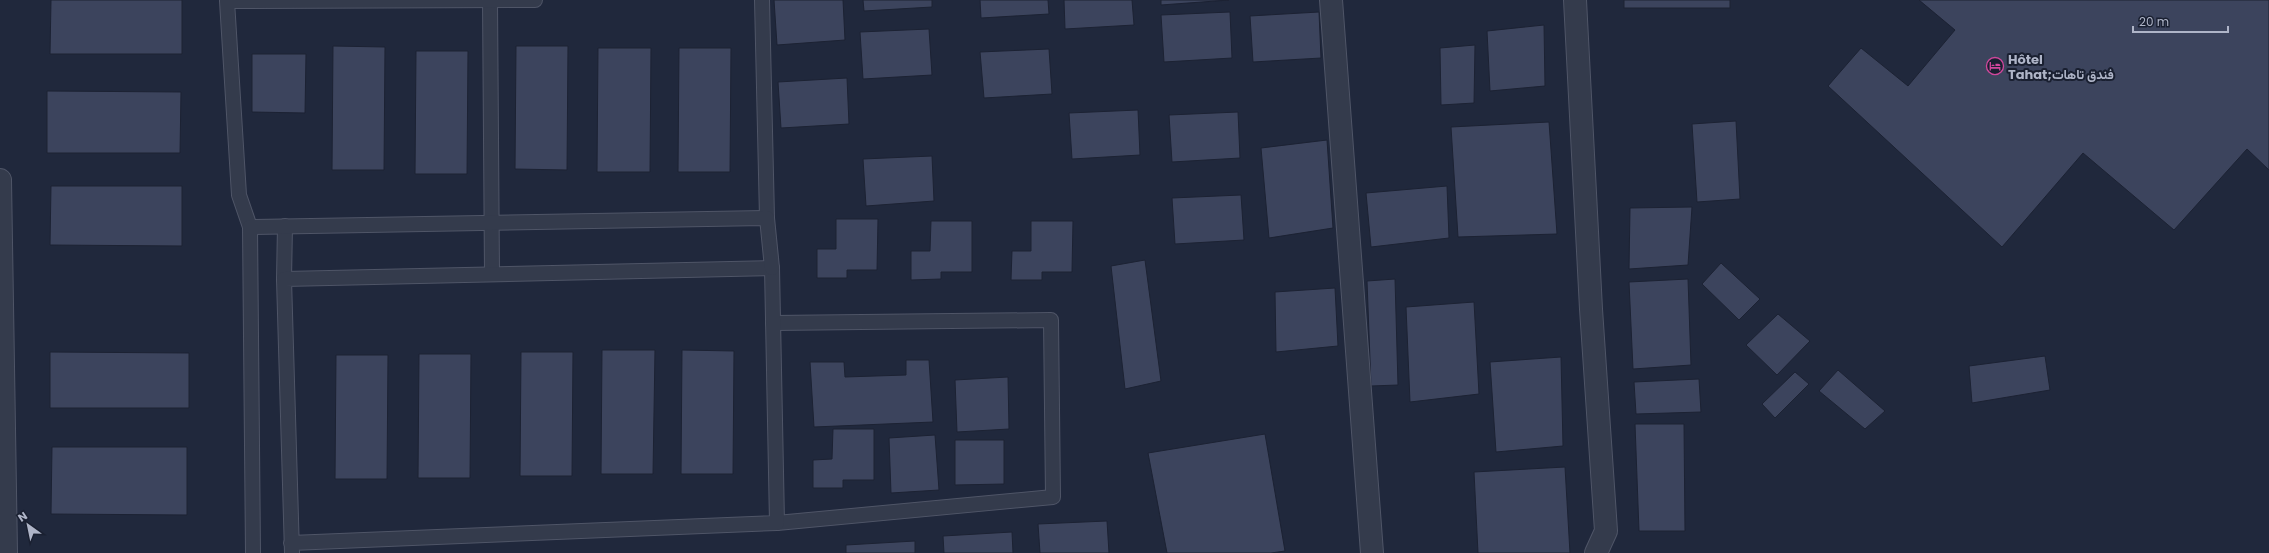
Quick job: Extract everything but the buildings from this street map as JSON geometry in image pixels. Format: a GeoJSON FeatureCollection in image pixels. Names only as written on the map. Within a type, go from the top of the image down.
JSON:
{"type":"FeatureCollection","features":[{"type":"Feature","properties":{"kind":"street"},"geometry":{"type":"LineString","coordinates":[[1332,0],[1372,553]]}},
{"type":"Feature","properties":{"kind":"street"},"geometry":{"type":"LineString","coordinates":[[1575,0],[1591,309],[1606,531],[1596,553]]}},
{"type":"Feature","properties":{"kind":"street"},"geometry":{"type":"LineString","coordinates":[[0,180],[1,320],[6,553]]}},
{"type":"Feature","properties":{"kind":"lane"},"geometry":{"type":"LineString","coordinates":[[253,553],[250,227],[239,196],[227,1],[535,0]]}},
{"type":"Feature","properties":{"kind":"lane"},"geometry":{"type":"LineString","coordinates":[[762,0],[767,218],[772,268],[777,523]]}},
{"type":"Feature","properties":{"kind":"lane"},"geometry":{"type":"LineString","coordinates":[[490,1],[492,274]]}},
{"type":"Feature","properties":{"kind":"lane"},"geometry":{"type":"LineString","coordinates":[[250,227],[767,218]]}},
{"type":"Feature","properties":{"kind":"lane"},"geometry":{"type":"LineString","coordinates":[[285,226],[284,279],[291,548],[777,523],[1052,497],[1051,320],[773,323]]}},
{"type":"Feature","properties":{"kind":"lane"},"geometry":{"type":"LineString","coordinates":[[284,279],[772,268]]}},
{"type":"Feature","properties":{"kind":"place","name":"Hôtel Tahat;فندق تاهات"},"geometry":{"type":"Point","coordinates":[1995,66]}}]}
